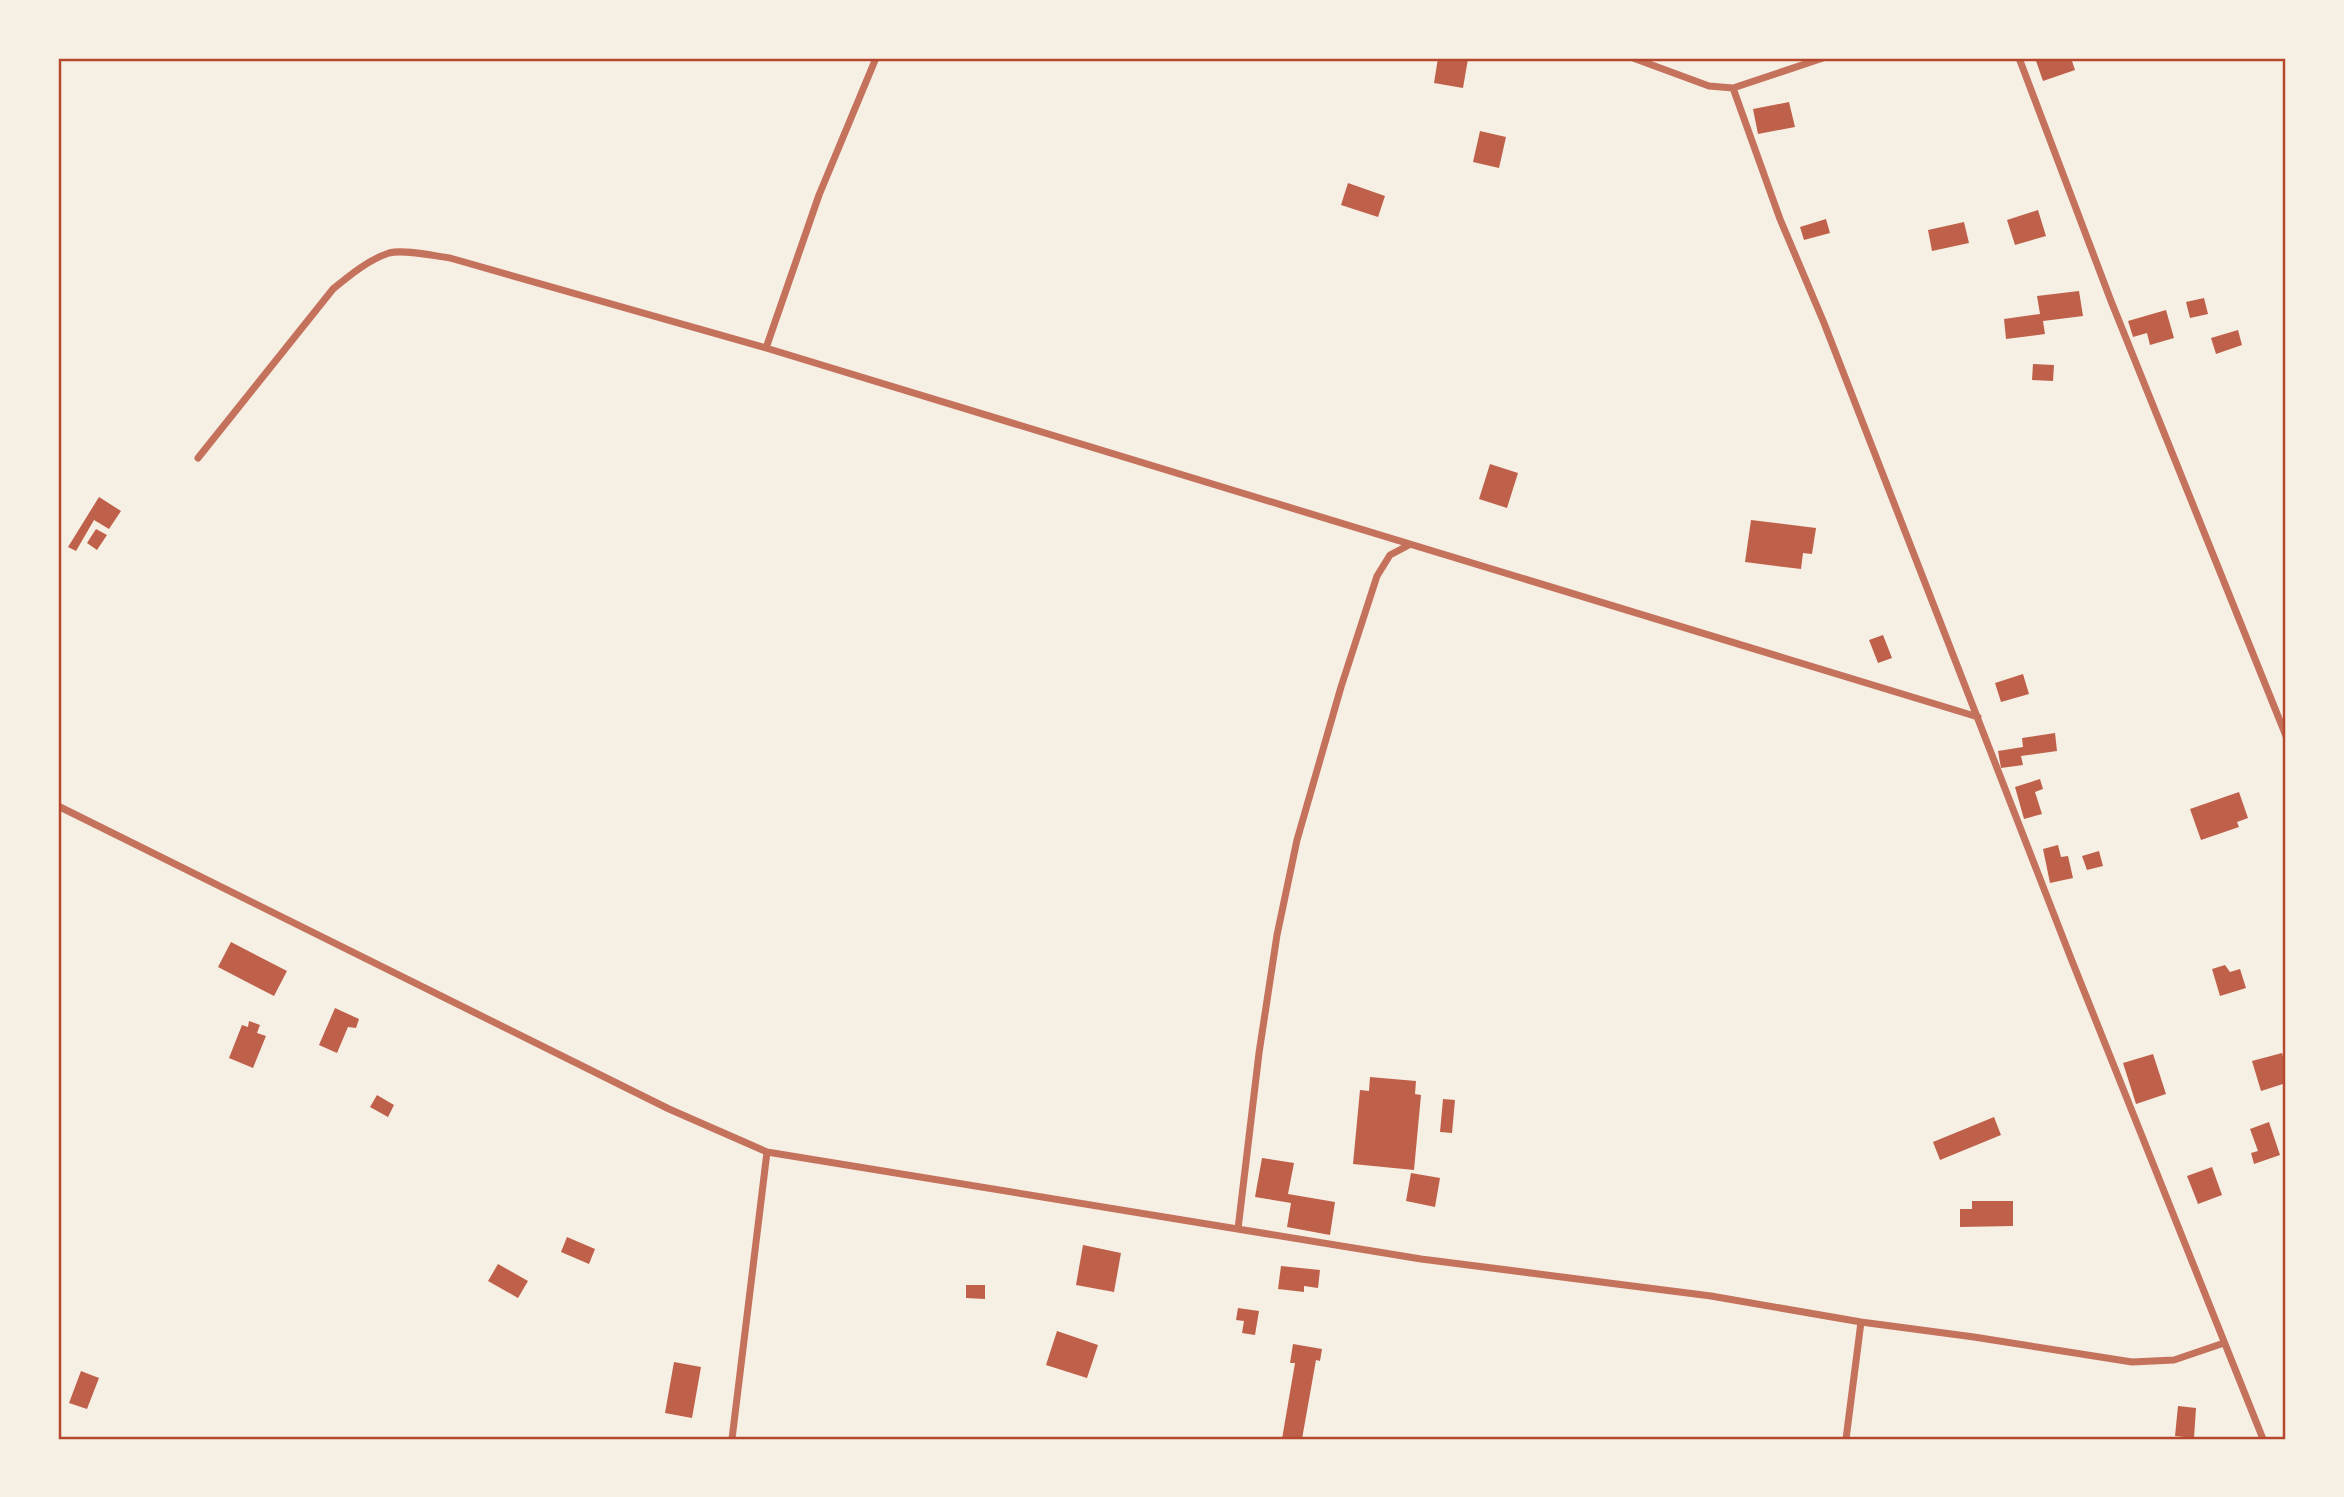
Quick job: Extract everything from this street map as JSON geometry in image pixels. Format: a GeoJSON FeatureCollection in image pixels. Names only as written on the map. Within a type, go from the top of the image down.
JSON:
{"type":"FeatureCollection","features":[{"type":"Feature","properties":{"kind":"street"},"geometry":{"type":"LineString","coordinates":[[766,348],[809,221],[876,58]]}},
{"type":"Feature","properties":{"kind":"street"},"geometry":{"type":"LineString","coordinates":[[1633,58],[1709,86],[1734,88],[1823,58]]}},
{"type":"Feature","properties":{"kind":"street"},"geometry":{"type":"LineString","coordinates":[[2019,58],[2111,302],[2286,736]]}},
{"type":"Feature","properties":{"kind":"street"},"geometry":{"type":"LineString","coordinates":[[1734,88],[1780,219],[1824,323],[2072,961],[2263,1439]]}},
{"type":"Feature","properties":{"kind":"street"},"geometry":{"type":"LineString","coordinates":[[198,458],[333,289],[360,268],[391,252],[450,258],[766,348],[1978,717]]}},
{"type":"Feature","properties":{"kind":"street"},"geometry":{"type":"LineString","coordinates":[[1238,1229],[1266,1002],[1281,912],[1297,840],[1341,687],[1377,576],[1390,555],[1409,545]]}},
{"type":"Feature","properties":{"kind":"street"},"geometry":{"type":"LineString","coordinates":[[58,806],[668,1109],[767,1152],[1421,1259],[1711,1296],[1861,1322],[2132,1362],[2174,1360],[2224,1343]]}},
{"type":"Feature","properties":{"kind":"street"},"geometry":{"type":"LineString","coordinates":[[732,1439],[767,1152]]}},
{"type":"Feature","properties":{"kind":"street"},"geometry":{"type":"LineString","coordinates":[[1846,1439],[1861,1322]]}},
{"type":"Feature","properties":{"kind":"building"},"geometry":{"type":"Polygon","coordinates":[[[1438,58],[1468,59],[1463,88],[1434,83],[1438,58]]]}},
{"type":"Feature","properties":{"kind":"building"},"geometry":{"type":"Polygon","coordinates":[[[2035,58],[2071,58],[2075,70],[2043,81],[2035,58]]]}},
{"type":"Feature","properties":{"kind":"building"},"geometry":{"type":"Polygon","coordinates":[[[1789,102],[1795,127],[1758,134],[1753,109],[1789,102]]]}},
{"type":"Feature","properties":{"kind":"building"},"geometry":{"type":"Polygon","coordinates":[[[1480,131],[1506,137],[1499,168],[1473,162],[1480,131]]]}},
{"type":"Feature","properties":{"kind":"building"},"geometry":{"type":"Polygon","coordinates":[[[1348,183],[1385,196],[1378,217],[1341,205],[1348,183]]]}},
{"type":"Feature","properties":{"kind":"building"},"geometry":{"type":"Polygon","coordinates":[[[2038,210],[2046,236],[2015,245],[2007,220],[2038,210]]]}},
{"type":"Feature","properties":{"kind":"building"},"geometry":{"type":"Polygon","coordinates":[[[1826,219],[1830,233],[1804,240],[1800,227],[1826,219]]]}},
{"type":"Feature","properties":{"kind":"building"},"geometry":{"type":"Polygon","coordinates":[[[1964,222],[1969,243],[1932,251],[1928,230],[1964,222]]]}},
{"type":"Feature","properties":{"kind":"building"},"geometry":{"type":"Polygon","coordinates":[[[2079,291],[2083,316],[2043,321],[2045,334],[2006,339],[2004,319],[2040,314],[2037,296],[2079,291]]]}},
{"type":"Feature","properties":{"kind":"building"},"geometry":{"type":"Polygon","coordinates":[[[2204,298],[2208,314],[2190,318],[2186,302],[2204,298]]]}},
{"type":"Feature","properties":{"kind":"building"},"geometry":{"type":"Polygon","coordinates":[[[2166,310],[2174,338],[2150,345],[2147,333],[2133,337],[2128,321],[2166,310]]]}},
{"type":"Feature","properties":{"kind":"building"},"geometry":{"type":"Polygon","coordinates":[[[2238,330],[2242,345],[2216,354],[2211,338],[2238,330]]]}},
{"type":"Feature","properties":{"kind":"building"},"geometry":{"type":"Polygon","coordinates":[[[2033,364],[2054,365],[2053,381],[2032,380],[2033,364]]]}},
{"type":"Feature","properties":{"kind":"building"},"geometry":{"type":"Polygon","coordinates":[[[1490,464],[1518,473],[1507,508],[1479,499],[1490,464]]]}},
{"type":"Feature","properties":{"kind":"building"},"geometry":{"type":"Polygon","coordinates":[[[99,497],[121,511],[109,529],[94,520],[76,551],[68,547],[99,497]]]}},
{"type":"Feature","properties":{"kind":"building"},"geometry":{"type":"Polygon","coordinates":[[[1751,520],[1816,528],[1812,554],[1803,553],[1801,569],[1745,562],[1751,520]]]}},
{"type":"Feature","properties":{"kind":"building"},"geometry":{"type":"Polygon","coordinates":[[[96,529],[107,535],[97,550],[87,543],[96,529]]]}},
{"type":"Feature","properties":{"kind":"building"},"geometry":{"type":"Polygon","coordinates":[[[1883,635],[1892,658],[1878,663],[1869,640],[1883,635]]]}},
{"type":"Feature","properties":{"kind":"building"},"geometry":{"type":"Polygon","coordinates":[[[2023,674],[2029,694],[2001,702],[1995,683],[2023,674]]]}},
{"type":"Feature","properties":{"kind":"building"},"geometry":{"type":"Polygon","coordinates":[[[2055,733],[2057,751],[2021,756],[2023,765],[2001,768],[1998,751],[2023,747],[2022,738],[2055,733]]]}},
{"type":"Feature","properties":{"kind":"building"},"geometry":{"type":"Polygon","coordinates":[[[2040,779],[2043,789],[2035,792],[2042,814],[2024,819],[2015,787],[2040,779]]]}},
{"type":"Feature","properties":{"kind":"building"},"geometry":{"type":"Polygon","coordinates":[[[2239,792],[2248,818],[2237,822],[2239,827],[2201,840],[2190,809],[2239,792]]]}},
{"type":"Feature","properties":{"kind":"building"},"geometry":{"type":"Polygon","coordinates":[[[2058,845],[2061,857],[2068,856],[2073,878],[2050,883],[2043,849],[2058,845]]]}},
{"type":"Feature","properties":{"kind":"building"},"geometry":{"type":"Polygon","coordinates":[[[2099,851],[2103,866],[2087,870],[2082,856],[2099,851]]]}},
{"type":"Feature","properties":{"kind":"building"},"geometry":{"type":"Polygon","coordinates":[[[231,942],[287,971],[274,996],[218,967],[231,942]]]}},
{"type":"Feature","properties":{"kind":"building"},"geometry":{"type":"Polygon","coordinates":[[[2225,965],[2230,972],[2240,969],[2246,988],[2220,996],[2212,969],[2225,965]]]}},
{"type":"Feature","properties":{"kind":"building"},"geometry":{"type":"Polygon","coordinates":[[[335,1008],[359,1019],[356,1028],[348,1027],[337,1053],[319,1045],[335,1008]]]}},
{"type":"Feature","properties":{"kind":"building"},"geometry":{"type":"Polygon","coordinates":[[[249,1021],[260,1025],[257,1033],[266,1036],[253,1068],[229,1058],[242,1025],[248,1027],[249,1021]]]}},
{"type":"Feature","properties":{"kind":"building"},"geometry":{"type":"Polygon","coordinates":[[[2282,1053],[2286,1067],[2286,1083],[2261,1091],[2252,1061],[2282,1053]]]}},
{"type":"Feature","properties":{"kind":"building"},"geometry":{"type":"Polygon","coordinates":[[[2153,1054],[2166,1094],[2136,1104],[2123,1063],[2153,1054]]]}},
{"type":"Feature","properties":{"kind":"building"},"geometry":{"type":"Polygon","coordinates":[[[1370,1077],[1416,1081],[1415,1094],[1421,1095],[1414,1170],[1353,1164],[1360,1090],[1369,1091],[1370,1077]]]}},
{"type":"Feature","properties":{"kind":"building"},"geometry":{"type":"Polygon","coordinates":[[[377,1095],[394,1105],[388,1117],[370,1107],[377,1095]]]}},
{"type":"Feature","properties":{"kind":"building"},"geometry":{"type":"Polygon","coordinates":[[[1443,1099],[1455,1100],[1452,1133],[1440,1132],[1443,1099]]]}},
{"type":"Feature","properties":{"kind":"building"},"geometry":{"type":"Polygon","coordinates":[[[1994,1117],[2001,1135],[1940,1160],[1933,1142],[1994,1117]]]}},
{"type":"Feature","properties":{"kind":"building"},"geometry":{"type":"Polygon","coordinates":[[[2269,1122],[2280,1155],[2254,1164],[2251,1153],[2258,1151],[2250,1129],[2269,1122]]]}},
{"type":"Feature","properties":{"kind":"building"},"geometry":{"type":"Polygon","coordinates":[[[1262,1158],[1294,1163],[1288,1194],[1335,1202],[1330,1235],[1287,1227],[1291,1203],[1255,1197],[1262,1158]]]}},
{"type":"Feature","properties":{"kind":"building"},"geometry":{"type":"Polygon","coordinates":[[[2212,1167],[2222,1195],[2198,1204],[2187,1176],[2212,1167]]]}},
{"type":"Feature","properties":{"kind":"building"},"geometry":{"type":"Polygon","coordinates":[[[1411,1173],[1440,1178],[1435,1207],[1406,1201],[1411,1173]]]}},
{"type":"Feature","properties":{"kind":"building"},"geometry":{"type":"Polygon","coordinates":[[[1972,1201],[2013,1201],[2013,1226],[1960,1227],[1960,1209],[1972,1209],[1972,1201]]]}},
{"type":"Feature","properties":{"kind":"building"},"geometry":{"type":"Polygon","coordinates":[[[567,1237],[595,1249],[589,1264],[561,1252],[567,1237]]]}},
{"type":"Feature","properties":{"kind":"building"},"geometry":{"type":"Polygon","coordinates":[[[1083,1245],[1121,1253],[1114,1292],[1076,1285],[1083,1245]]]}},
{"type":"Feature","properties":{"kind":"building"},"geometry":{"type":"Polygon","coordinates":[[[498,1264],[528,1281],[518,1298],[488,1281],[498,1264]]]}},
{"type":"Feature","properties":{"kind":"building"},"geometry":{"type":"Polygon","coordinates":[[[1281,1266],[1320,1270],[1318,1288],[1304,1286],[1304,1292],[1278,1289],[1281,1266]]]}},
{"type":"Feature","properties":{"kind":"building"},"geometry":{"type":"Polygon","coordinates":[[[966,1285],[985,1285],[985,1299],[966,1298],[966,1285]]]}},
{"type":"Feature","properties":{"kind":"building"},"geometry":{"type":"Polygon","coordinates":[[[1238,1308],[1259,1311],[1255,1335],[1242,1333],[1244,1321],[1236,1320],[1238,1308]]]}},
{"type":"Feature","properties":{"kind":"building"},"geometry":{"type":"Polygon","coordinates":[[[1057,1331],[1098,1345],[1087,1378],[1046,1365],[1057,1331]]]}},
{"type":"Feature","properties":{"kind":"building"},"geometry":{"type":"Polygon","coordinates":[[[1293,1344],[1322,1349],[1320,1361],[1316,1360],[1302,1439],[1282,1439],[1295,1363],[1290,1363],[1293,1344]]]}},
{"type":"Feature","properties":{"kind":"building"},"geometry":{"type":"Polygon","coordinates":[[[674,1362],[701,1367],[692,1418],[665,1413],[674,1362]]]}},
{"type":"Feature","properties":{"kind":"building"},"geometry":{"type":"Polygon","coordinates":[[[81,1371],[99,1378],[87,1409],[69,1403],[81,1371]]]}},
{"type":"Feature","properties":{"kind":"building"},"geometry":{"type":"Polygon","coordinates":[[[2178,1406],[2196,1408],[2194,1438],[2175,1436],[2178,1406]]]}}]}
